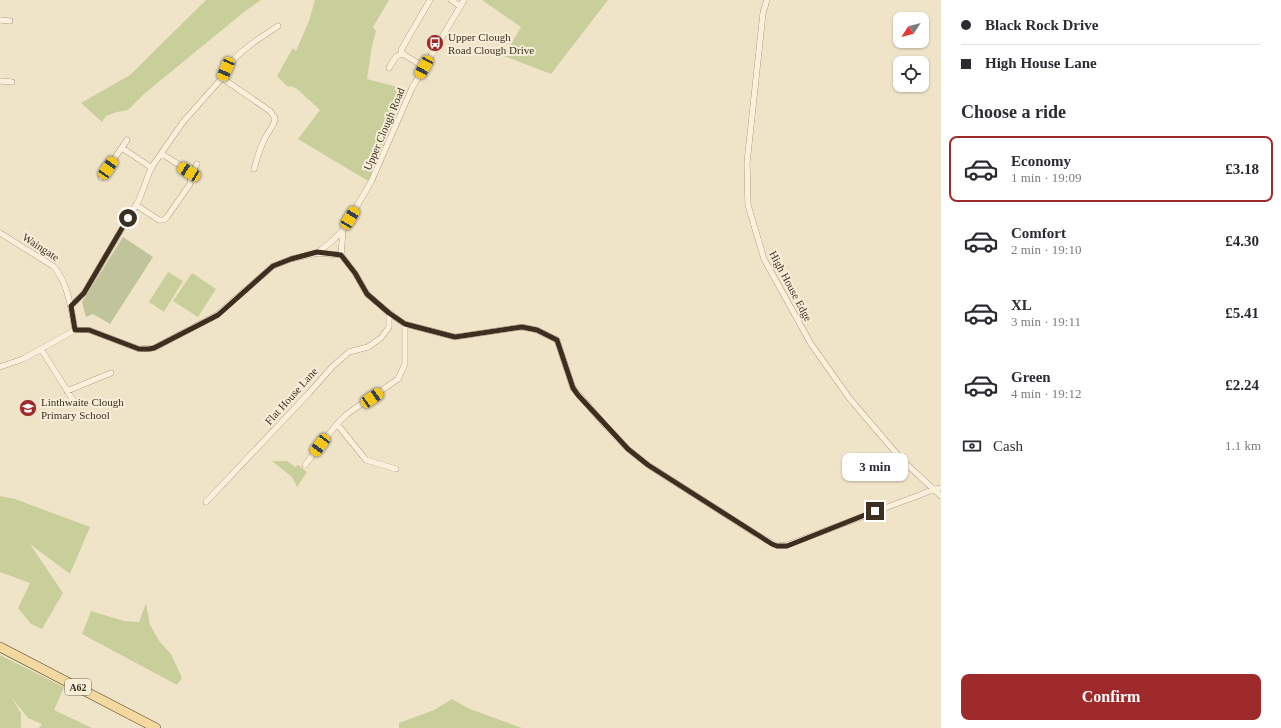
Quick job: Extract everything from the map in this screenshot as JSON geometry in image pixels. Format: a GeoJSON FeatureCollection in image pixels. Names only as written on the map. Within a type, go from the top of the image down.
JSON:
{"type":"FeatureCollection","features":[{"type":"Feature","properties":{"kind":"main road","name":"A62"},"geometry":{"type":"LineString","coordinates":[[0,647],[156,728]]}},
{"type":"Feature","properties":{"kind":"street"},"geometry":{"type":"LineString","coordinates":[[424,67],[403,54],[400,50],[430,0]]}},
{"type":"Feature","properties":{"kind":"street"},"geometry":{"type":"LineString","coordinates":[[451,0],[460,6]]}},
{"type":"Feature","properties":{"kind":"street","name":"Upper Clough Road"},"geometry":{"type":"LineString","coordinates":[[317,252],[331,242],[343,230],[372,182],[408,97],[464,0]]}},
{"type":"Feature","properties":{"kind":"street","name":"High House Edge"},"geometry":{"type":"LineString","coordinates":[[767,0],[763,13],[747,163],[748,205],[764,259],[811,344],[850,399],[902,460],[941,496]]}},
{"type":"Feature","properties":{"kind":"street"},"geometry":{"type":"LineString","coordinates":[[0,20],[10,20]]}},
{"type":"Feature","properties":{"kind":"street"},"geometry":{"type":"LineString","coordinates":[[71,306],[84,293],[136,205],[152,168],[183,122],[222,78],[226,69],[238,54],[278,26]]}},
{"type":"Feature","properties":{"kind":"street"},"geometry":{"type":"LineString","coordinates":[[389,68],[399,54],[403,54]]}},
{"type":"Feature","properties":{"kind":"street"},"geometry":{"type":"LineString","coordinates":[[222,78],[270,111],[275,118],[274,124],[265,137],[260,148],[254,168]]}},
{"type":"Feature","properties":{"kind":"street"},"geometry":{"type":"LineString","coordinates":[[0,81],[12,82]]}},
{"type":"Feature","properties":{"kind":"street"},"geometry":{"type":"LineString","coordinates":[[101,178],[127,140]]}},
{"type":"Feature","properties":{"kind":"street"},"geometry":{"type":"LineString","coordinates":[[122,148],[152,168]]}},
{"type":"Feature","properties":{"kind":"street"},"geometry":{"type":"LineString","coordinates":[[162,154],[189,172],[191,175]]}},
{"type":"Feature","properties":{"kind":"street"},"geometry":{"type":"LineString","coordinates":[[136,205],[159,220],[164,220],[190,184],[191,175],[197,164]]}},
{"type":"Feature","properties":{"kind":"street"},"geometry":{"type":"LineString","coordinates":[[343,230],[341,255],[355,273],[367,294],[389,313],[405,324],[455,337],[522,327],[537,330],[557,340],[573,388],[628,449],[654,469],[777,546],[787,546],[875,511],[922,495],[934,489],[941,488]]}},
{"type":"Feature","properties":{"kind":"street","name":"Waingate"},"geometry":{"type":"LineString","coordinates":[[0,233],[53,266],[59,272],[71,306],[75,330]]}},
{"type":"Feature","properties":{"kind":"street"},"geometry":{"type":"LineString","coordinates":[[0,367],[23,359],[75,330],[89,330],[139,349],[154,348],[218,315],[273,266],[291,259],[317,252],[341,255]]}},
{"type":"Feature","properties":{"kind":"street","name":"Flat House Lane"},"geometry":{"type":"LineString","coordinates":[[206,502],[293,410],[332,366],[349,352],[368,347],[381,338],[389,327],[389,313]]}},
{"type":"Feature","properties":{"kind":"street"},"geometry":{"type":"LineString","coordinates":[[305,465],[337,424],[347,414],[398,379],[405,364],[405,324]]}},
{"type":"Feature","properties":{"kind":"street"},"geometry":{"type":"LineString","coordinates":[[41,349],[73,400]]}},
{"type":"Feature","properties":{"kind":"street"},"geometry":{"type":"LineString","coordinates":[[67,392],[111,373]]}},
{"type":"Feature","properties":{"kind":"street"},"geometry":{"type":"LineString","coordinates":[[337,424],[366,460],[396,469]]}},
{"type":"Feature","properties":{"kind":"green space"},"geometry":{"type":"Polygon","coordinates":[[[206,0],[261,0],[244,12],[144,94],[128,110],[106,116],[102,122],[81,103],[130,75],[206,0]]]}},
{"type":"Feature","properties":{"kind":"green space"},"geometry":{"type":"Polygon","coordinates":[[[315,0],[389,0],[373,27],[376,31],[367,79],[406,89],[368,181],[298,139],[320,110],[297,89],[291,86],[288,87],[277,76],[293,48],[296,51],[309,21],[315,0]]]}},
{"type":"Feature","properties":{"kind":"green space"},"geometry":{"type":"Polygon","coordinates":[[[482,0],[608,0],[551,74],[504,56],[521,27],[482,0]]]}},
{"type":"Feature","properties":{"kind":"green space"},"geometry":{"type":"Polygon","coordinates":[[[123,237],[153,257],[110,324],[93,314],[86,317],[82,302],[123,237]]]}},
{"type":"Feature","properties":{"kind":"green space"},"geometry":{"type":"Polygon","coordinates":[[[168,272],[183,281],[164,312],[149,302],[168,272]]]}},
{"type":"Feature","properties":{"kind":"green space"},"geometry":{"type":"Polygon","coordinates":[[[192,273],[216,289],[198,317],[173,301],[192,273]]]}},
{"type":"Feature","properties":{"kind":"green space"},"geometry":{"type":"Polygon","coordinates":[[[272,461],[287,461],[295,467],[298,465],[307,472],[297,487],[292,477],[272,461]]]}},
{"type":"Feature","properties":{"kind":"green space"},"geometry":{"type":"Polygon","coordinates":[[[0,496],[15,499],[90,527],[70,574],[30,544],[63,593],[42,629],[31,624],[18,608],[30,583],[0,572],[0,496]]]}},
{"type":"Feature","properties":{"kind":"green space"},"geometry":{"type":"Polygon","coordinates":[[[146,603],[150,625],[160,642],[171,654],[182,678],[177,685],[82,634],[91,611],[124,621],[139,622],[146,603]]]}},
{"type":"Feature","properties":{"kind":"green space"},"geometry":{"type":"Polygon","coordinates":[[[0,655],[64,687],[54,710],[92,728],[39,728],[42,724],[28,718],[12,698],[21,713],[21,728],[0,728],[0,655]]]}},
{"type":"Feature","properties":{"kind":"green space"},"geometry":{"type":"Polygon","coordinates":[[[452,699],[470,709],[522,728],[399,728],[399,723],[434,710],[452,699]]]}},
{"type":"Feature","properties":{"kind":"place","name":"Upper Clough Road Clough Drive"},"geometry":{"type":"Point","coordinates":[435,43]}},
{"type":"Feature","properties":{"kind":"place","name":"Linthwaite Clough Primary School"},"geometry":{"type":"Point","coordinates":[28,408]}},
{"type":"Feature","properties":{"kind":"route"},"geometry":{"type":"LineString","coordinates":[[128,218],[84,293],[71,306],[75,330],[89,330],[139,349],[154,348],[218,315],[273,266],[291,259],[317,252],[341,255],[355,273],[367,294],[389,313],[405,324],[455,337],[522,327],[537,330],[557,340],[570,375],[573,388],[628,449],[648,465],[772,544],[777,546],[787,546],[875,511]]}}]}
